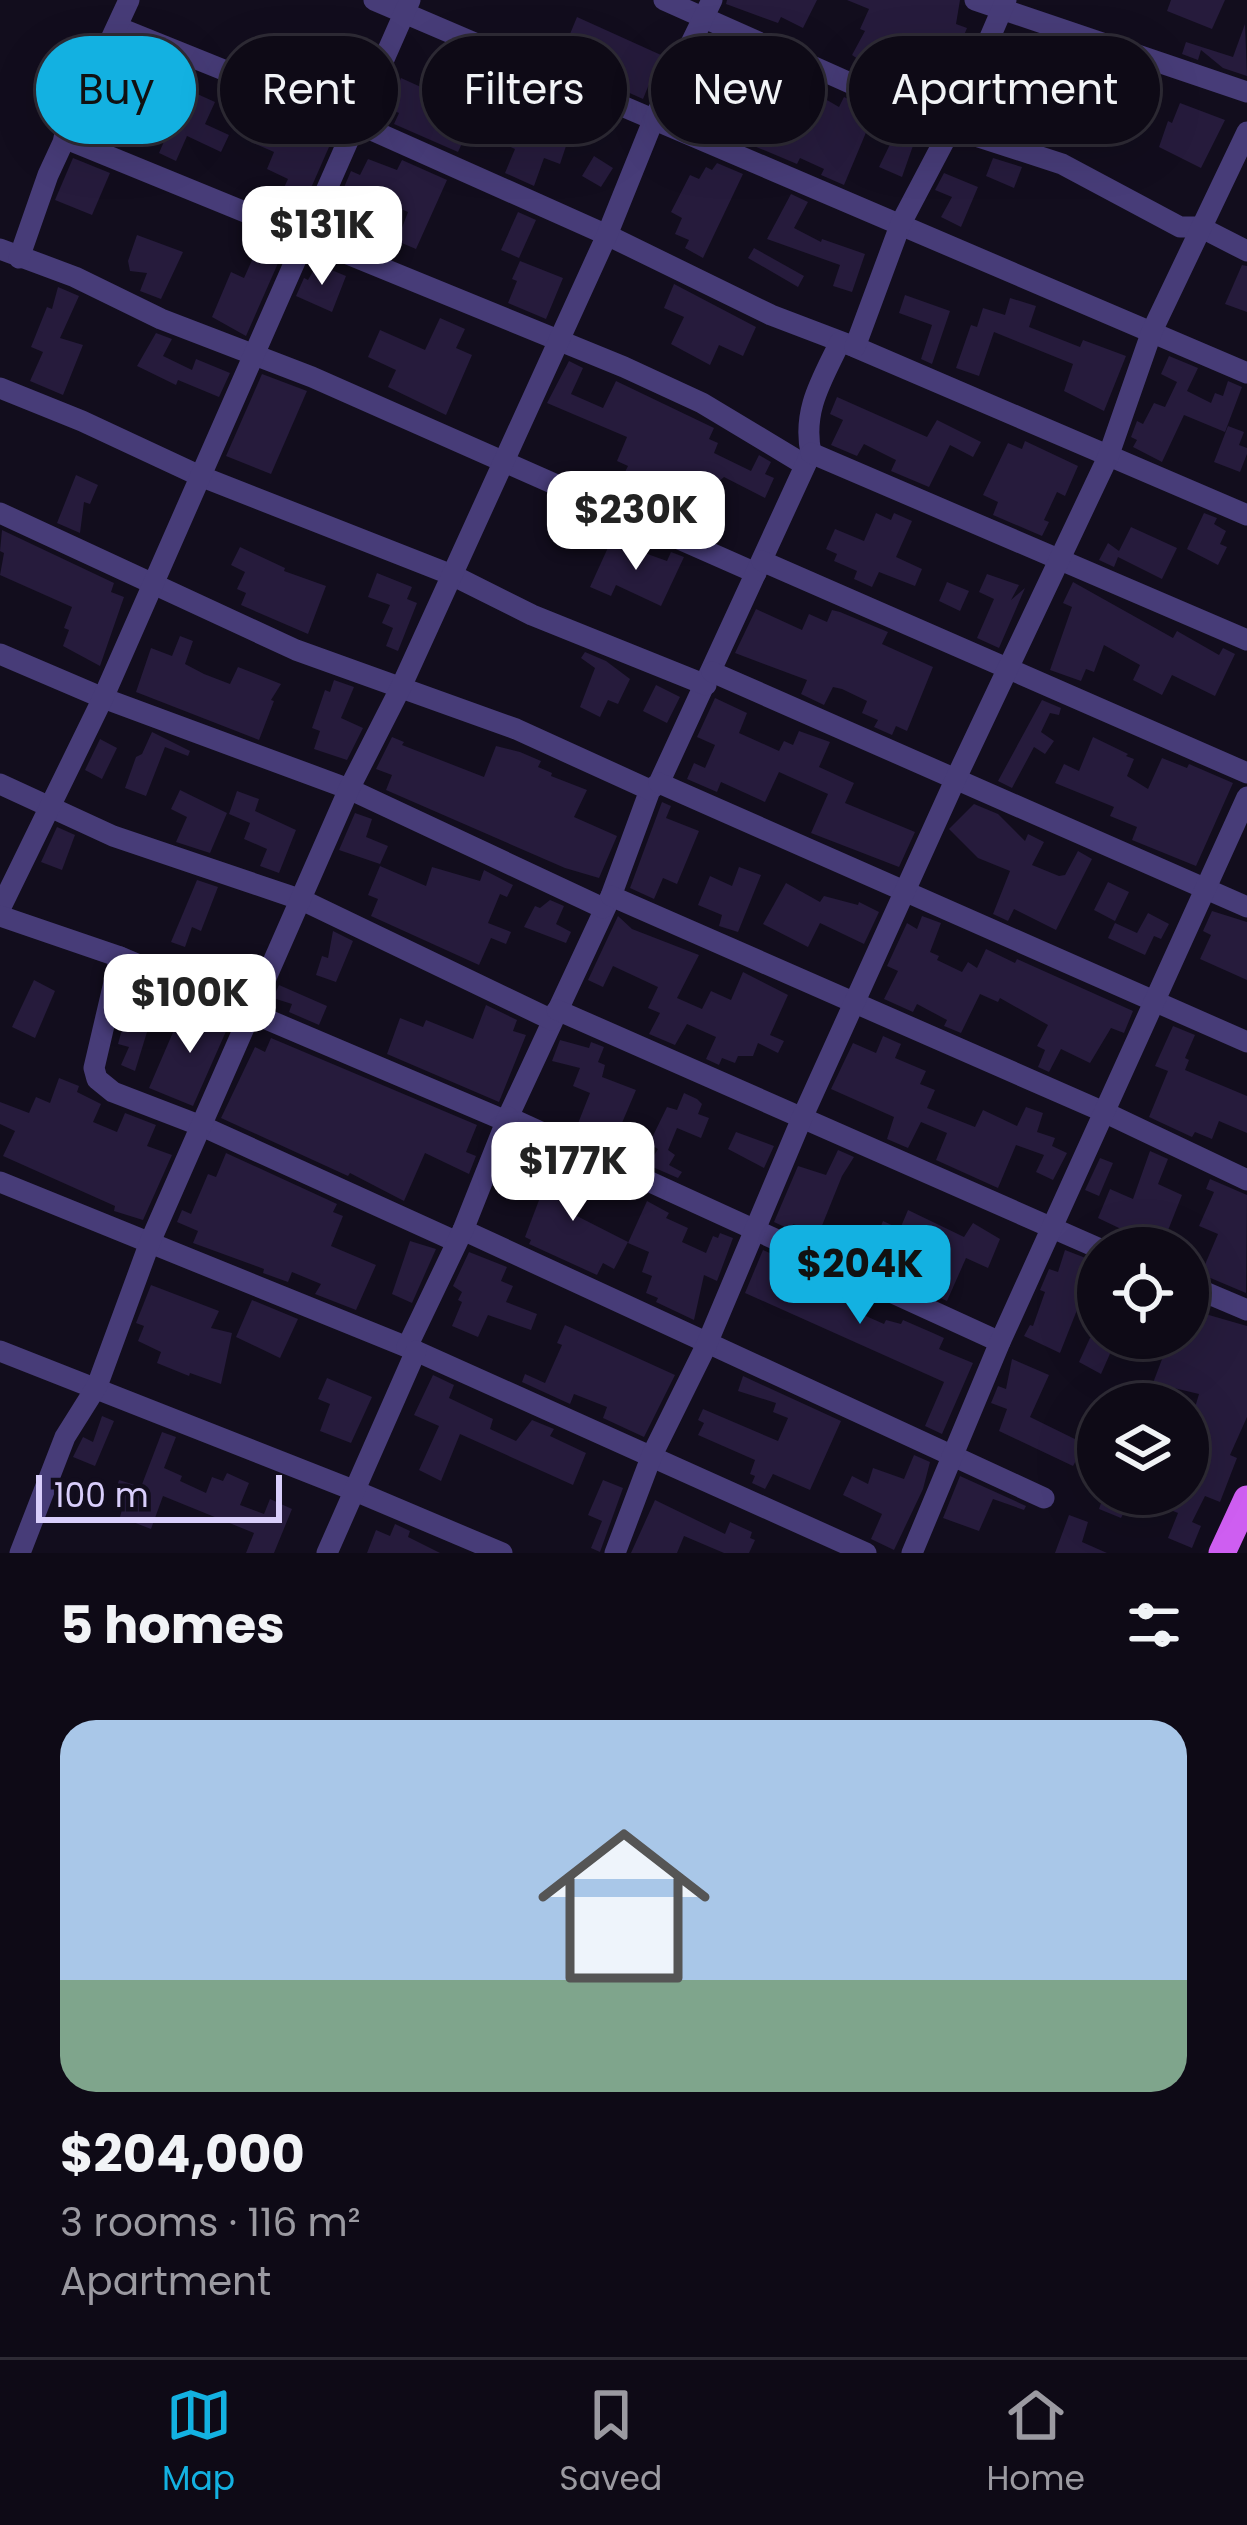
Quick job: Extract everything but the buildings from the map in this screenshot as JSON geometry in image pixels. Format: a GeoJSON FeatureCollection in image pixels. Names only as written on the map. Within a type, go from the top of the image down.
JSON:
{"type":"FeatureCollection","features":[{"type":"Feature","properties":{"kind":"main road"},"geometry":{"type":"LineString","coordinates":[[1222,1553],[1247,1499]]}},
{"type":"Feature","properties":{"kind":"street"},"geometry":{"type":"LineString","coordinates":[[113,36],[129,0]]}},
{"type":"Feature","properties":{"kind":"street"},"geometry":{"type":"LineString","coordinates":[[374,0],[407,7],[651,120]]}},
{"type":"Feature","properties":{"kind":"street"},"geometry":{"type":"LineString","coordinates":[[664,0],[708,9],[849,78]]}},
{"type":"Feature","properties":{"kind":"street"},"geometry":{"type":"LineString","coordinates":[[975,0],[1004,6],[1247,92]]}},
{"type":"Feature","properties":{"kind":"street"},"geometry":{"type":"LineString","coordinates":[[991,36],[1004,6]]}},
{"type":"Feature","properties":{"kind":"street"},"geometry":{"type":"LineString","coordinates":[[395,36],[407,7]]}},
{"type":"Feature","properties":{"kind":"street"},"geometry":{"type":"LineString","coordinates":[[695,36],[708,9]]}},
{"type":"Feature","properties":{"kind":"street"},"geometry":{"type":"LineString","coordinates":[[117,27],[220,68]]}},
{"type":"Feature","properties":{"kind":"street"},"geometry":{"type":"LineString","coordinates":[[20,1553],[65,1437],[97,1386],[150,1241],[349,789],[559,343],[651,126]]}},
{"type":"Feature","properties":{"kind":"street"},"geometry":{"type":"LineString","coordinates":[[615,1553],[652,1455],[706,1346],[802,1118],[956,776],[1108,458],[1153,331],[1247,132]]}},
{"type":"Feature","properties":{"kind":"street"},"geometry":{"type":"LineString","coordinates":[[398,142],[608,235],[771,316],[848,344],[1247,515]]}},
{"type":"Feature","properties":{"kind":"street"},"geometry":{"type":"LineString","coordinates":[[61,144],[10,254],[312,377],[503,463],[1008,666],[1247,773]]}},
{"type":"Feature","properties":{"kind":"street"},"geometry":{"type":"LineString","coordinates":[[79,144],[702,403],[808,459],[1060,557],[1247,640]]}},
{"type":"Feature","properties":{"kind":"street"},"geometry":{"type":"LineString","coordinates":[[349,144],[251,356],[103,698],[0,912],[120,957],[507,1119],[1000,1342]]}},
{"type":"Feature","properties":{"kind":"street"},"geometry":{"type":"LineString","coordinates":[[709,144],[1247,373]]}},
{"type":"Feature","properties":{"kind":"street"},"geometry":{"type":"LineString","coordinates":[[327,1553],[507,1119],[607,902],[654,786],[709,679],[808,459],[808,408],[848,344],[942,144]]}},
{"type":"Feature","properties":{"kind":"street"},"geometry":{"type":"LineString","coordinates":[[1000,144],[1062,164],[1180,227],[1200,227],[1247,251]]}},
{"type":"Feature","properties":{"kind":"street"},"geometry":{"type":"LineString","coordinates":[[0,388],[200,476],[452,575],[532,615],[956,776],[1247,907]]}},
{"type":"Feature","properties":{"kind":"street"},"geometry":{"type":"LineString","coordinates":[[0,513],[296,650],[516,729],[907,890],[1247,1042]]}},
{"type":"Feature","properties":{"kind":"street"},"geometry":{"type":"LineString","coordinates":[[0,654],[103,698],[349,789],[607,902],[854,1002],[1247,1180]]}},
{"type":"Feature","properties":{"kind":"street"},"geometry":{"type":"LineString","coordinates":[[0,784],[112,836],[302,900],[555,1015],[1077,1239]]}},
{"type":"Feature","properties":{"kind":"street"},"geometry":{"type":"LineString","coordinates":[[912,1553],[1000,1342],[1247,797]]}},
{"type":"Feature","properties":{"kind":"street"},"geometry":{"type":"LineString","coordinates":[[120,957],[94,1068],[98,1079],[113,1092],[203,1126],[803,1384],[1044,1498]]}},
{"type":"Feature","properties":{"kind":"street"},"geometry":{"type":"LineString","coordinates":[[0,1182],[412,1349],[866,1553]]}},
{"type":"Feature","properties":{"kind":"street"},"geometry":{"type":"LineString","coordinates":[[1209,1294],[1247,1310]]}},
{"type":"Feature","properties":{"kind":"street"},"geometry":{"type":"LineString","coordinates":[[0,1351],[97,1386],[502,1553]]}}]}
